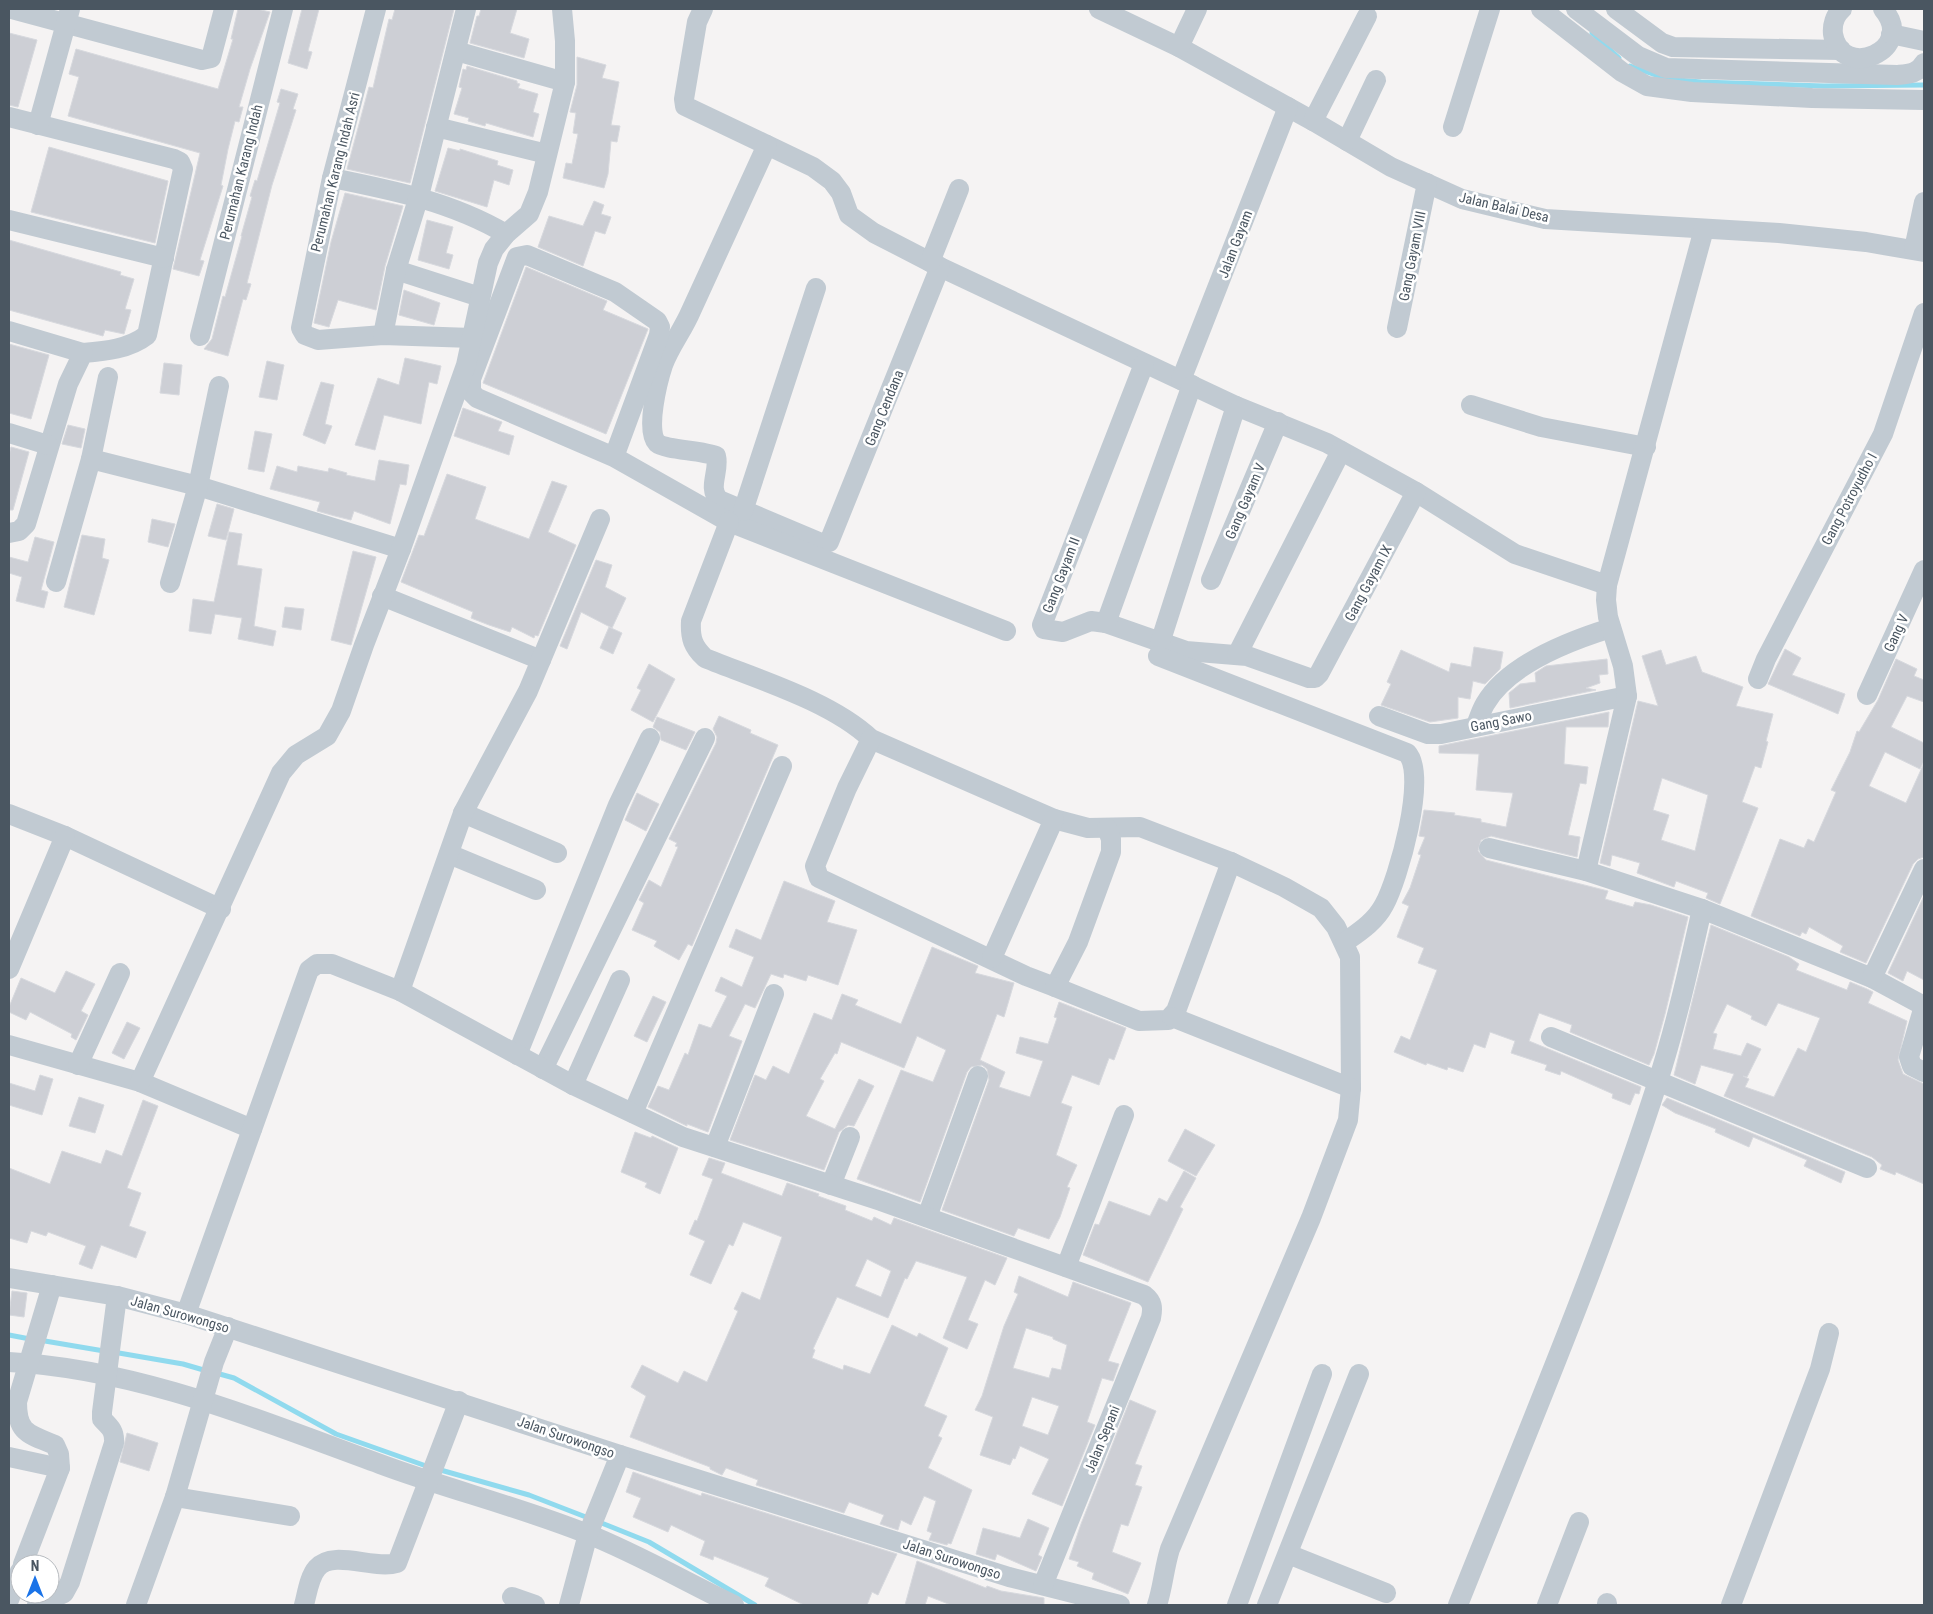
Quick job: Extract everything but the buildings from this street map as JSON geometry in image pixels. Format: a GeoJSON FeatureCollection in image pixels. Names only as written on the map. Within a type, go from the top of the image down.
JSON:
{"type":"FeatureCollection","features":[{"type":"Feature","properties":{"kind":"street"},"geometry":{"type":"LineString","coordinates":[[12,9],[67,16],[206,60],[211,58],[224,9]]}},
{"type":"Feature","properties":{"kind":"street","name":"Perumahan Karang Indah"},"geometry":{"type":"LineString","coordinates":[[200,336],[284,9]]}},
{"type":"Feature","properties":{"kind":"street","name":"Perumahan Karang Indah Asri"},"geometry":{"type":"LineString","coordinates":[[376,9],[332,178],[300,328],[311,339],[331,340],[383,335]]}},
{"type":"Feature","properties":{"kind":"street"},"geometry":{"type":"LineString","coordinates":[[466,9],[419,196],[396,270],[383,335],[472,338]]}},
{"type":"Feature","properties":{"kind":"street"},"geometry":{"type":"LineString","coordinates":[[140,1082],[221,909],[281,773],[296,755],[328,736],[341,711],[466,365],[488,263],[494,249],[506,234],[529,214],[538,192],[564,82],[565,41],[562,9]]}},
{"type":"Feature","properties":{"kind":"street"},"geometry":{"type":"LineString","coordinates":[[703,9],[697,22],[684,99],[685,106],[813,167],[832,181],[841,193],[849,215],[874,233],[935,265],[1144,364],[1341,451],[1416,492],[1515,554],[1607,584]]}},
{"type":"Feature","properties":{"kind":"street","name":"Jalan Balai Desa"},"geometry":{"type":"LineString","coordinates":[[1099,9],[1179,47],[1313,120],[1391,168],[1462,199],[1545,219],[1779,233],[1919,250]]}},
{"type":"Feature","properties":{"kind":"street"},"geometry":{"type":"LineString","coordinates":[[1179,47],[1197,9]]}},
{"type":"Feature","properties":{"kind":"street"},"geometry":{"type":"LineString","coordinates":[[1453,127],[1490,9]]}},
{"type":"Feature","properties":{"kind":"street"},"geometry":{"type":"LineString","coordinates":[[1542,9],[1622,72],[1647,86],[1669,90],[1812,98],[1924,100]]}},
{"type":"Feature","properties":{"kind":"street"},"geometry":{"type":"LineString","coordinates":[[1576,9],[1638,56],[1666,68],[1897,75],[1912,74],[1921,69],[1924,63]]}},
{"type":"Feature","properties":{"kind":"street"},"geometry":{"type":"LineString","coordinates":[[1616,9],[1662,43],[1673,47],[1842,50]]}},
{"type":"Feature","properties":{"kind":"street"},"geometry":{"type":"LineString","coordinates":[[1842,9],[1835,19],[1833,36],[1842,50],[1855,58],[1871,57],[1885,49],[1891,34],[1889,17],[1883,9]]}},
{"type":"Feature","properties":{"kind":"street"},"geometry":{"type":"LineString","coordinates":[[38,126],[67,16]]}},
{"type":"Feature","properties":{"kind":"street"},"geometry":{"type":"LineString","coordinates":[[1313,120],[1367,16]]}},
{"type":"Feature","properties":{"kind":"street"},"geometry":{"type":"LineString","coordinates":[[1891,34],[1924,41]]}},
{"type":"Feature","properties":{"kind":"street"},"geometry":{"type":"LineString","coordinates":[[456,51],[564,82]]}},
{"type":"Feature","properties":{"kind":"street"},"geometry":{"type":"LineString","coordinates":[[1347,141],[1376,80]]}},
{"type":"Feature","properties":{"kind":"street","name":"Jalan Gayam"},"geometry":{"type":"LineString","coordinates":[[1106,622],[1186,383],[1288,107]]}},
{"type":"Feature","properties":{"kind":"street"},"geometry":{"type":"LineString","coordinates":[[9,117],[180,162],[183,169],[147,334],[139,341],[123,347],[83,353],[9,331]]}},
{"type":"Feature","properties":{"kind":"street"},"geometry":{"type":"LineString","coordinates":[[436,127],[547,154]]}},
{"type":"Feature","properties":{"kind":"street"},"geometry":{"type":"LineString","coordinates":[[736,517],[716,497],[714,486],[716,456],[665,446],[657,442],[653,436],[652,425],[656,393],[664,364],[687,321],[767,145]]}},
{"type":"Feature","properties":{"kind":"street"},"geometry":{"type":"LineString","coordinates":[[332,178],[419,196],[489,224],[506,234]]}},
{"type":"Feature","properties":{"kind":"street","name":"Gang Gayam VIII"},"geometry":{"type":"LineString","coordinates":[[1397,328],[1427,184]]}},
{"type":"Feature","properties":{"kind":"street","name":"Gang Cendana"},"geometry":{"type":"LineString","coordinates":[[736,517],[821,543],[828,542],[833,536],[935,265],[959,189]]}},
{"type":"Feature","properties":{"kind":"street"},"geometry":{"type":"LineString","coordinates":[[1919,250],[1924,202]]}},
{"type":"Feature","properties":{"kind":"street"},"geometry":{"type":"LineString","coordinates":[[9,220],[164,258]]}},
{"type":"Feature","properties":{"kind":"street"},"geometry":{"type":"LineString","coordinates":[[1586,871],[1627,696],[1623,666],[1611,628],[1606,600],[1607,584],[1646,447],[1704,229]]}},
{"type":"Feature","properties":{"kind":"street"},"geometry":{"type":"LineString","coordinates":[[614,457],[660,327],[650,315],[615,292],[528,255],[521,255],[514,262],[471,379],[471,392],[476,398],[614,457],[736,517],[1006,632]]}},
{"type":"Feature","properties":{"kind":"street"},"geometry":{"type":"LineString","coordinates":[[396,270],[480,297]]}},
{"type":"Feature","properties":{"kind":"street"},"geometry":{"type":"LineString","coordinates":[[816,288],[736,517],[691,621],[690,634],[695,649],[705,658],[834,712],[856,726],[870,739],[1054,819],[1088,828],[1140,827],[1231,862],[1284,887],[1321,908],[1345,942],[1350,957],[1351,1088],[1348,1120],[1311,1218],[1170,1549],[1157,1605]]}},
{"type":"Feature","properties":{"kind":"street","name":"Gang Potroyudho I"},"geometry":{"type":"LineString","coordinates":[[1758,679],[1770,652],[1883,434],[1924,313]]}},
{"type":"Feature","properties":{"kind":"street"},"geometry":{"type":"LineString","coordinates":[[9,533],[19,531],[26,524],[48,445],[68,384],[83,353]]}},
{"type":"Feature","properties":{"kind":"street","name":"Gang Gayam II"},"geometry":{"type":"LineString","coordinates":[[1144,364],[1042,627],[1063,632],[1091,621],[1106,622],[1159,649],[1252,657],[1308,678],[1315,678],[1319,674]]}},
{"type":"Feature","properties":{"kind":"street"},"geometry":{"type":"LineString","coordinates":[[56,582],[91,459],[108,377]]}},
{"type":"Feature","properties":{"kind":"street"},"geometry":{"type":"LineString","coordinates":[[170,583],[198,486],[219,386]]}},
{"type":"Feature","properties":{"kind":"street"},"geometry":{"type":"LineString","coordinates":[[1471,405],[1541,427],[1646,447]]}},
{"type":"Feature","properties":{"kind":"street"},"geometry":{"type":"LineString","coordinates":[[1236,406],[1159,649],[1407,753],[1413,759],[1415,773],[1410,824],[1395,881],[1384,906],[1371,923],[1345,942]]}},
{"type":"Feature","properties":{"kind":"street","name":"Gang Gayam V"},"geometry":{"type":"LineString","coordinates":[[1211,580],[1278,422]]}},
{"type":"Feature","properties":{"kind":"street"},"geometry":{"type":"LineString","coordinates":[[9,433],[48,445]]}},
{"type":"Feature","properties":{"kind":"street"},"geometry":{"type":"LineString","coordinates":[[1237,655],[1341,451]]}},
{"type":"Feature","properties":{"kind":"street"},"geometry":{"type":"LineString","coordinates":[[91,459],[198,486],[401,549]]}},
{"type":"Feature","properties":{"kind":"street","name":"Gang Gayam IX"},"geometry":{"type":"LineString","coordinates":[[1319,674],[1416,492]]}},
{"type":"Feature","properties":{"kind":"street"},"geometry":{"type":"LineString","coordinates":[[400,991],[463,813],[528,691],[600,519]]}},
{"type":"Feature","properties":{"kind":"street","name":"Gang V"},"geometry":{"type":"LineString","coordinates":[[1867,695],[1924,570]]}},
{"type":"Feature","properties":{"kind":"street"},"geometry":{"type":"LineString","coordinates":[[382,596],[540,660]]}},
{"type":"Feature","properties":{"kind":"street"},"geometry":{"type":"LineString","coordinates":[[1476,726],[1491,696],[1522,669],[1571,640],[1611,628]]}},
{"type":"Feature","properties":{"kind":"street","name":"Gang Sawo"},"geometry":{"type":"LineString","coordinates":[[1379,716],[1428,734],[1440,734],[1627,696]]}},
{"type":"Feature","properties":{"kind":"street"},"geometry":{"type":"LineString","coordinates":[[517,1056],[618,805],[650,738]]}},
{"type":"Feature","properties":{"kind":"street"},"geometry":{"type":"LineString","coordinates":[[542,1069],[705,738]]}},
{"type":"Feature","properties":{"kind":"street"},"geometry":{"type":"LineString","coordinates":[[870,739],[815,866],[819,878],[992,958],[1026,976],[1139,1021],[1156,1022],[1168,1020],[1172,1017],[1231,862]]}},
{"type":"Feature","properties":{"kind":"street"},"geometry":{"type":"LineString","coordinates":[[634,1114],[782,766]]}},
{"type":"Feature","properties":{"kind":"street"},"geometry":{"type":"LineString","coordinates":[[463,813],[557,853]]}},
{"type":"Feature","properties":{"kind":"street"},"geometry":{"type":"LineString","coordinates":[[9,814],[65,836],[221,909]]}},
{"type":"Feature","properties":{"kind":"street"},"geometry":{"type":"LineString","coordinates":[[992,958],[1054,819]]}},
{"type":"Feature","properties":{"kind":"street"},"geometry":{"type":"LineString","coordinates":[[1055,987],[1078,942],[1111,852],[1111,839],[1107,828]]}},
{"type":"Feature","properties":{"kind":"street"},"geometry":{"type":"LineString","coordinates":[[9,969],[65,836]]}},
{"type":"Feature","properties":{"kind":"street"},"geometry":{"type":"LineString","coordinates":[[1489,848],[1586,871],[1702,909],[1872,978],[1924,1005],[1909,1057],[1912,1066],[1924,1072]]}},
{"type":"Feature","properties":{"kind":"street"},"geometry":{"type":"LineString","coordinates":[[449,854],[536,890]]}},
{"type":"Feature","properties":{"kind":"street"},"geometry":{"type":"LineString","coordinates":[[1872,978],[1924,870]]}},
{"type":"Feature","properties":{"kind":"street"},"geometry":{"type":"LineString","coordinates":[[1458,1605],[1596,1257],[1658,1081],[1683,993],[1702,909]]}},
{"type":"Feature","properties":{"kind":"street"},"geometry":{"type":"LineString","coordinates":[[186,1314],[309,970],[317,964],[332,964],[400,991],[573,1085],[683,1137],[927,1217],[1066,1267],[1124,1115]]}},
{"type":"Feature","properties":{"kind":"street"},"geometry":{"type":"LineString","coordinates":[[78,1065],[120,973]]}},
{"type":"Feature","properties":{"kind":"street"},"geometry":{"type":"LineString","coordinates":[[573,1085],[620,980]]}},
{"type":"Feature","properties":{"kind":"street"},"geometry":{"type":"LineString","coordinates":[[715,1147],[774,994]]}},
{"type":"Feature","properties":{"kind":"street"},"geometry":{"type":"LineString","coordinates":[[1172,1017],[1351,1088]]}},
{"type":"Feature","properties":{"kind":"street"},"geometry":{"type":"LineString","coordinates":[[1551,1037],[1867,1168]]}},
{"type":"Feature","properties":{"kind":"street"},"geometry":{"type":"LineString","coordinates":[[9,1045],[140,1082],[252,1129]]}},
{"type":"Feature","properties":{"kind":"street"},"geometry":{"type":"LineString","coordinates":[[927,1217],[978,1076]]}},
{"type":"Feature","properties":{"kind":"street"},"geometry":{"type":"LineString","coordinates":[[831,1185],[850,1137]]}},
{"type":"Feature","properties":{"kind":"street","name":"Jalan Sepani"},"geometry":{"type":"LineString","coordinates":[[1043,1585],[1151,1318],[1151,1300],[1144,1295],[1066,1267]]}},
{"type":"Feature","properties":{"kind":"street","name":"Jalan Surowongso"},"geometry":{"type":"LineString","coordinates":[[9,1278],[117,1296],[186,1314],[459,1401],[620,1455],[1009,1578],[1120,1605]]}},
{"type":"Feature","properties":{"kind":"street"},"geometry":{"type":"LineString","coordinates":[[27,1554],[60,1468],[59,1454],[55,1445],[26,1433],[17,1420],[16,1402],[22,1360],[36,1331],[52,1285]]}},
{"type":"Feature","properties":{"kind":"street"},"geometry":{"type":"LineString","coordinates":[[37,1605],[64,1593],[70,1582],[114,1443],[115,1435],[112,1428],[102,1419],[117,1296]]}},
{"type":"Feature","properties":{"kind":"street"},"geometry":{"type":"LineString","coordinates":[[136,1605],[175,1497],[214,1362],[228,1328]]}},
{"type":"Feature","properties":{"kind":"street"},"geometry":{"type":"LineString","coordinates":[[1731,1605],[1820,1369],[1829,1333]]}},
{"type":"Feature","properties":{"kind":"street"},"geometry":{"type":"LineString","coordinates":[[22,1360],[108,1361],[205,1392],[432,1471],[533,1513],[593,1523],[734,1605]]}},
{"type":"Feature","properties":{"kind":"street"},"geometry":{"type":"LineString","coordinates":[[1237,1605],[1322,1374]]}},
{"type":"Feature","properties":{"kind":"street"},"geometry":{"type":"LineString","coordinates":[[1267,1605],[1360,1374]]}},
{"type":"Feature","properties":{"kind":"street"},"geometry":{"type":"LineString","coordinates":[[304,1605],[316,1569],[324,1562],[338,1560],[387,1566],[397,1563],[459,1401]]}},
{"type":"Feature","properties":{"kind":"street"},"geometry":{"type":"LineString","coordinates":[[569,1605],[593,1523],[620,1455]]}},
{"type":"Feature","properties":{"kind":"street"},"geometry":{"type":"LineString","coordinates":[[9,1457],[60,1468]]}},
{"type":"Feature","properties":{"kind":"street"},"geometry":{"type":"LineString","coordinates":[[175,1497],[290,1516]]}},
{"type":"Feature","properties":{"kind":"street"},"geometry":{"type":"LineString","coordinates":[[1547,1605],[1579,1522]]}},
{"type":"Feature","properties":{"kind":"street"},"geometry":{"type":"LineString","coordinates":[[1288,1554],[1386,1593]]}},
{"type":"Feature","properties":{"kind":"street"},"geometry":{"type":"LineString","coordinates":[[512,1597],[535,1605]]}},
{"type":"Feature","properties":{"kind":"waterway"},"geometry":{"type":"LineString","coordinates":[[1592,33],[1619,58]]}},
{"type":"Feature","properties":{"kind":"waterway"},"geometry":{"type":"LineString","coordinates":[[1630,66],[1667,79],[1701,82],[1824,86],[1924,85]]}},
{"type":"Feature","properties":{"kind":"waterway"},"geometry":{"type":"LineString","coordinates":[[9,1335],[30,1339]]}},
{"type":"Feature","properties":{"kind":"waterway"},"geometry":{"type":"LineString","coordinates":[[39,1340],[104,1351]]}},
{"type":"Feature","properties":{"kind":"waterway"},"geometry":{"type":"LineString","coordinates":[[113,1352],[183,1364],[207,1371]]}},
{"type":"Feature","properties":{"kind":"waterway"},"geometry":{"type":"LineString","coordinates":[[216,1373],[234,1378],[336,1434],[429,1467]]}},
{"type":"Feature","properties":{"kind":"waterway"},"geometry":{"type":"LineString","coordinates":[[437,1469],[529,1495],[591,1519]]}},
{"type":"Feature","properties":{"kind":"waterway"},"geometry":{"type":"LineString","coordinates":[[599,1522],[649,1542],[755,1605]]}}]}
